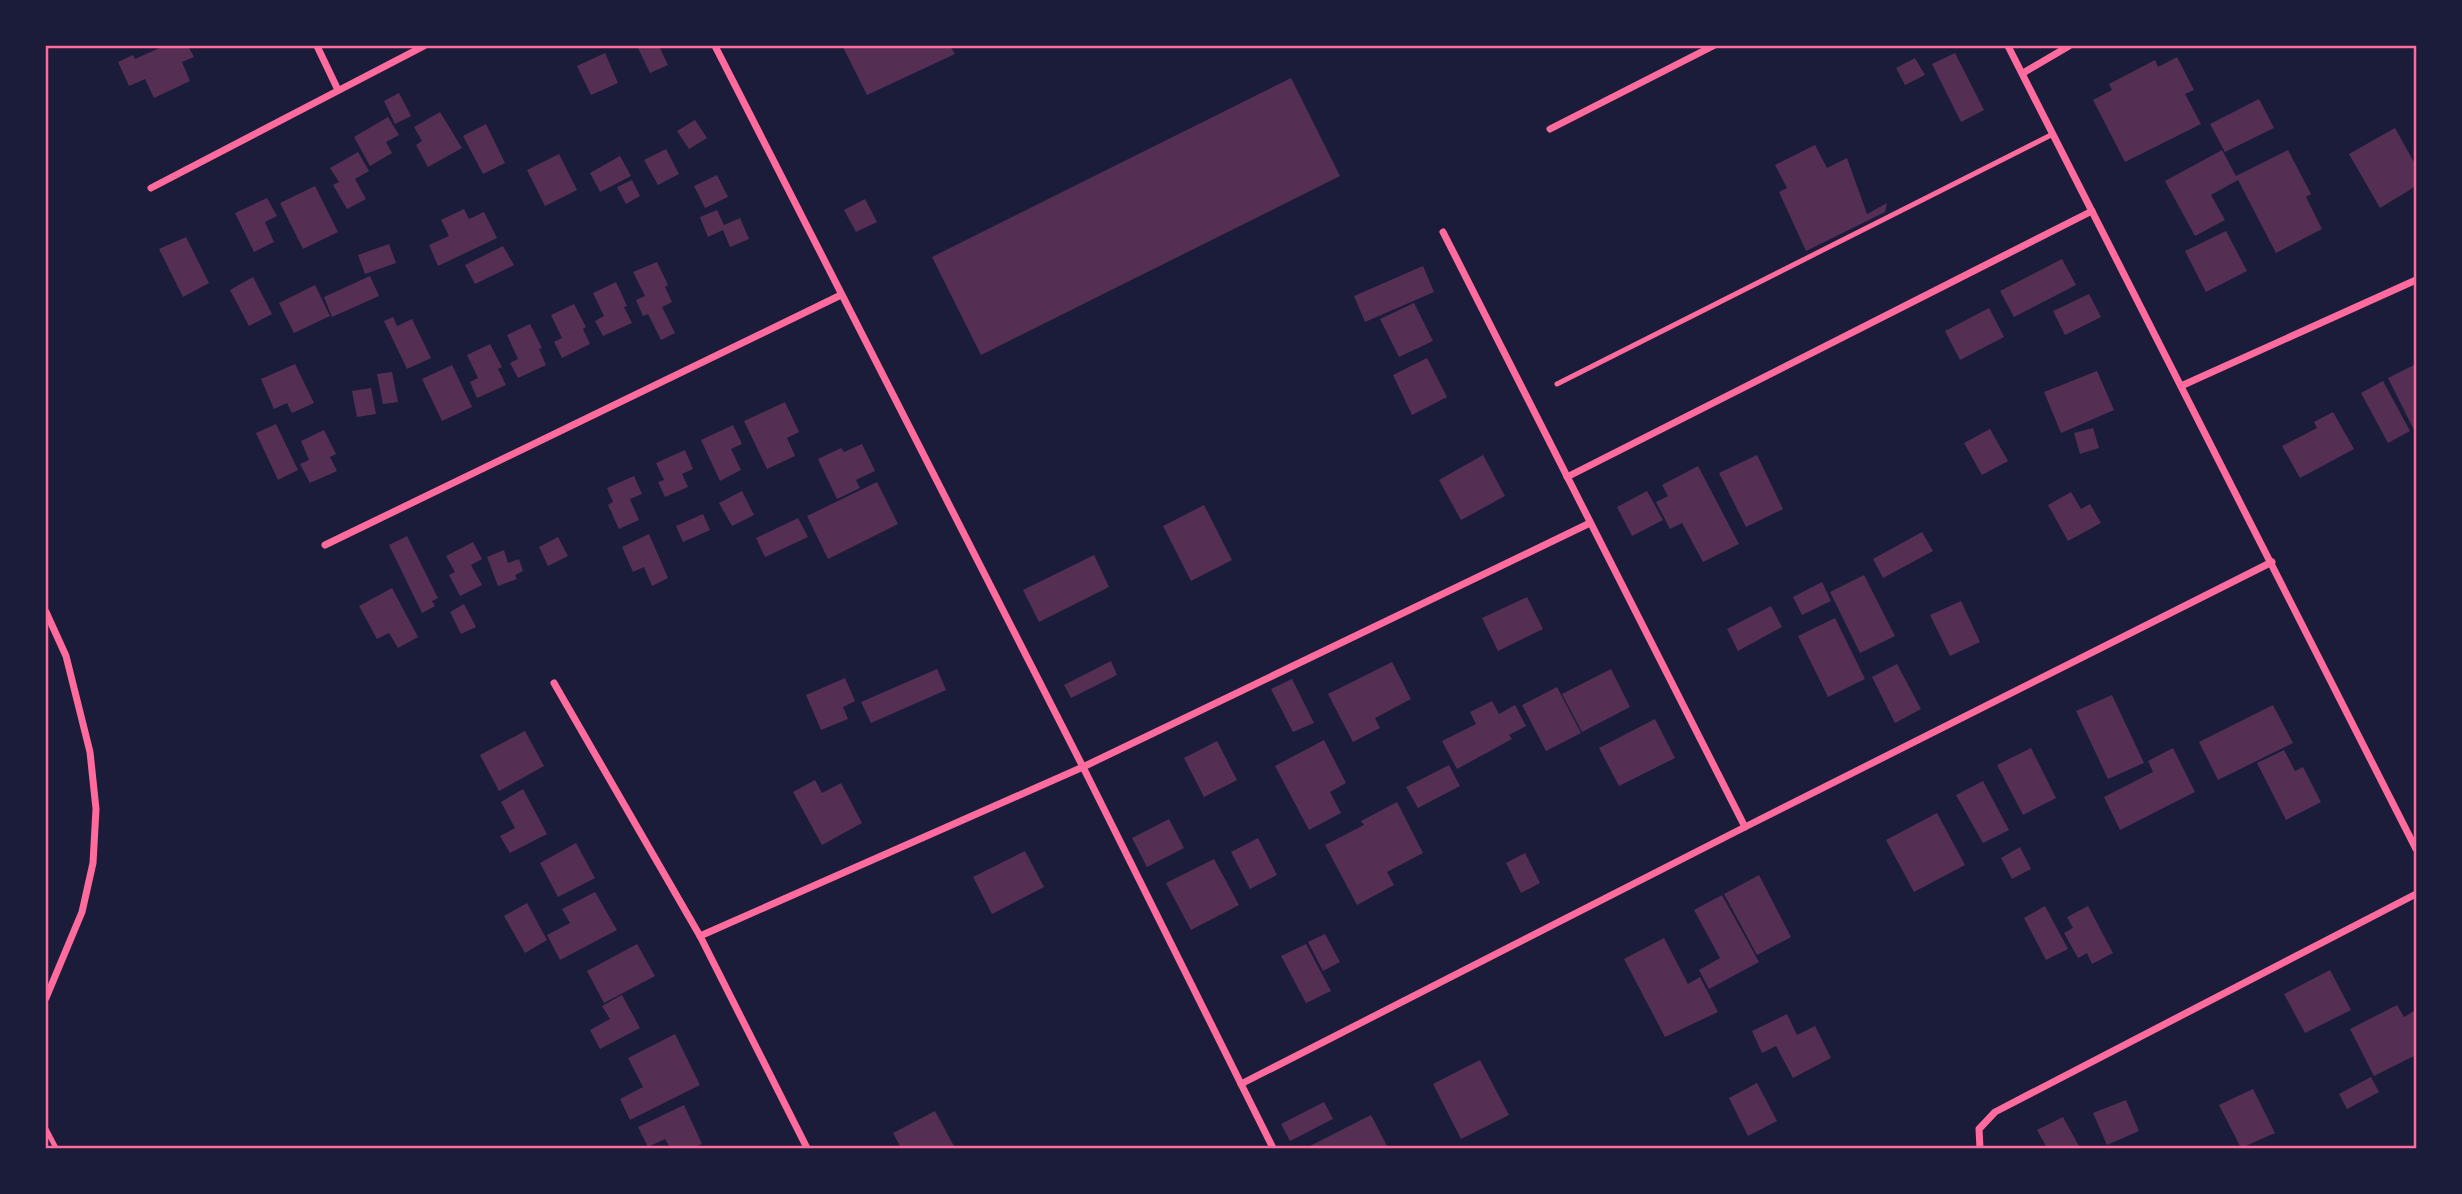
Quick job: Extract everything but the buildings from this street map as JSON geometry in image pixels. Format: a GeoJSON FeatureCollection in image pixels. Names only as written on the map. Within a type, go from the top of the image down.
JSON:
{"type":"FeatureCollection","features":[{"type":"Feature","properties":{"kind":"street"},"geometry":{"type":"LineString","coordinates":[[317,46],[338,90]]}},
{"type":"Feature","properties":{"kind":"street"},"geometry":{"type":"LineString","coordinates":[[151,188],[424,46]]}},
{"type":"Feature","properties":{"kind":"street"},"geometry":{"type":"LineString","coordinates":[[715,46],[1083,767],[1273,1149]]}},
{"type":"Feature","properties":{"kind":"street"},"geometry":{"type":"LineString","coordinates":[[1550,129],[1713,46]]}},
{"type":"Feature","properties":{"kind":"street"},"geometry":{"type":"LineString","coordinates":[[2008,46],[2417,849]]}},
{"type":"Feature","properties":{"kind":"street"},"geometry":{"type":"LineString","coordinates":[[2023,73],[2069,46]]}},
{"type":"Feature","properties":{"kind":"street"},"geometry":{"type":"LineString","coordinates":[[1567,477],[2092,211]]}},
{"type":"Feature","properties":{"kind":"street"},"geometry":{"type":"LineString","coordinates":[[1443,232],[1745,827]]}},
{"type":"Feature","properties":{"kind":"street"},"geometry":{"type":"LineString","coordinates":[[2181,386],[2417,280]]}},
{"type":"Feature","properties":{"kind":"street"},"geometry":{"type":"LineString","coordinates":[[325,545],[841,295]]}},
{"type":"Feature","properties":{"kind":"street"},"geometry":{"type":"LineString","coordinates":[[699,936],[1083,767],[1590,523]]}},
{"type":"Feature","properties":{"kind":"street"},"geometry":{"type":"LineString","coordinates":[[1241,1084],[2272,562]]}},
{"type":"Feature","properties":{"kind":"street"},"geometry":{"type":"LineString","coordinates":[[46,612],[66,656],[90,751],[96,809],[93,863],[82,912],[46,998]]}},
{"type":"Feature","properties":{"kind":"street"},"geometry":{"type":"LineString","coordinates":[[554,683],[699,936],[807,1149]]}},
{"type":"Feature","properties":{"kind":"street"},"geometry":{"type":"LineString","coordinates":[[1980,1149],[1979,1129],[1995,1112],[2417,894]]}},
{"type":"Feature","properties":{"kind":"lane"},"geometry":{"type":"LineString","coordinates":[[1557,384],[2053,134]]}},
{"type":"Feature","properties":{"kind":"lane"},"geometry":{"type":"LineString","coordinates":[[46,1129],[56,1149]]}}]}
